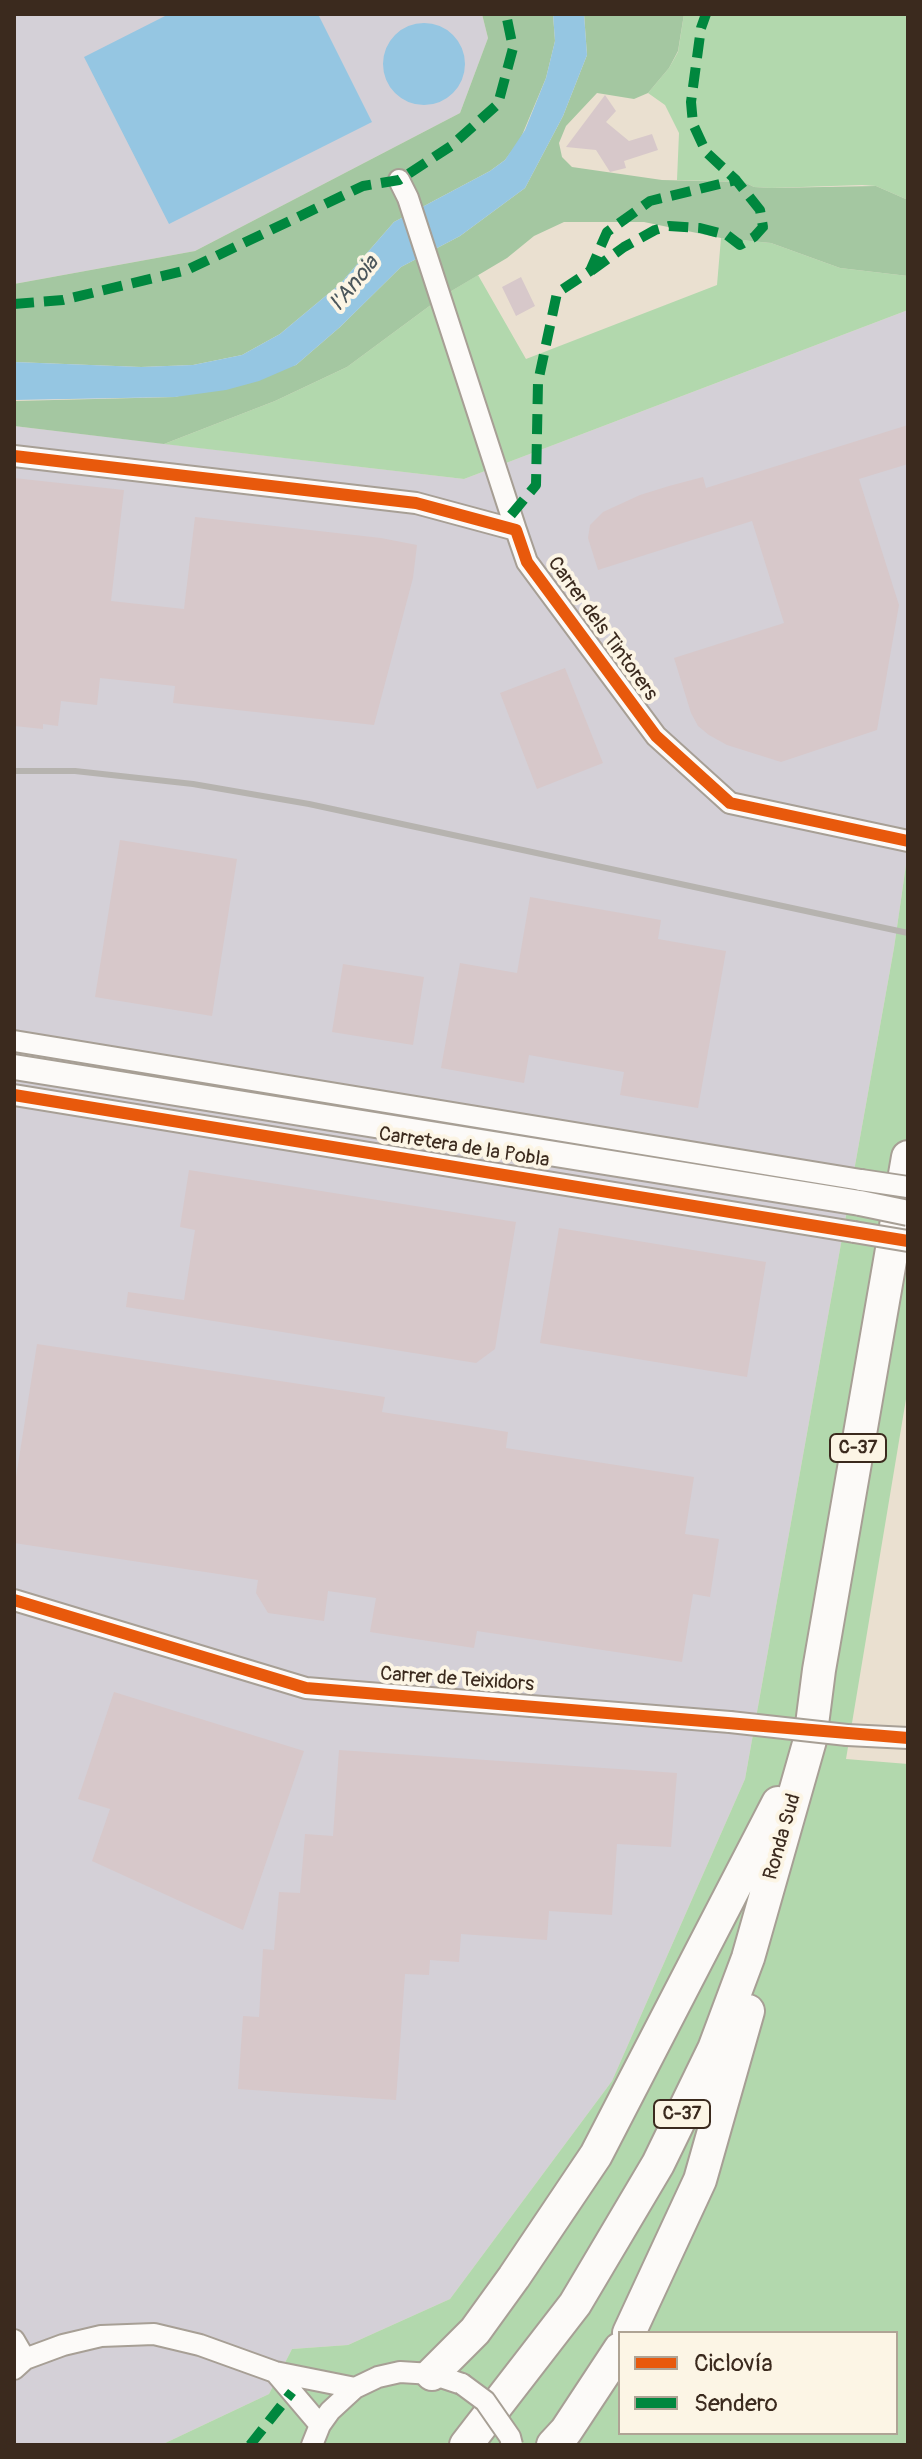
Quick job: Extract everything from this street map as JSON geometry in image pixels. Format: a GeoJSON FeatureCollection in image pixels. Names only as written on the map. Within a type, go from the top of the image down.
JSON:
{"type":"FeatureCollection","features":[{"type":"Feature","properties":{"kind":"highway","name":"Ronda Sud"},"geometry":{"type":"LineString","coordinates":[[466,2445],[575,2304],[658,2164],[714,2049],[748,1958],[810,1740],[819,1670],[908,1157]]}},
{"type":"Feature","properties":{"kind":"highway","name":"C-37"},"geometry":{"type":"LineString","coordinates":[[630,2331],[700,2180],[757,1982],[800,1848],[810,1740]]}},
{"type":"Feature","properties":{"kind":"highway","name":"C-37"},"geometry":{"type":"LineString","coordinates":[[447,2379],[475,2331],[596,2155],[810,1740]]}},
{"type":"Feature","properties":{"kind":"highway"},"geometry":{"type":"LineString","coordinates":[[553,2445],[566,2431],[618,2352]]}},
{"type":"Feature","properties":{"kind":"street","name":"Carrer dels Tintorers"},"geometry":{"type":"LineString","coordinates":[[404,189],[527,562],[656,736],[730,803],[908,841]]}},
{"type":"Feature","properties":{"kind":"street"},"geometry":{"type":"LineString","coordinates":[[14,456],[416,503],[516,530]]}},
{"type":"Feature","properties":{"kind":"street","name":"Carretera de la Pobla"},"geometry":{"type":"LineString","coordinates":[[14,1041],[861,1191],[908,1213]]}},
{"type":"Feature","properties":{"kind":"street","name":"Carretera de la Pobla"},"geometry":{"type":"LineString","coordinates":[[14,1067],[861,1191],[908,1187]]}},
{"type":"Feature","properties":{"kind":"street","name":"Carretera de la Pobla"},"geometry":{"type":"LineString","coordinates":[[14,1095],[908,1241]]}},
{"type":"Feature","properties":{"kind":"street","name":"Carrer de Teixidors"},"geometry":{"type":"LineString","coordinates":[[14,1600],[306,1688],[908,1738]]}},
{"type":"Feature","properties":{"kind":"street"},"geometry":{"type":"LineString","coordinates":[[14,2340],[19,2364],[63,2345],[101,2336],[154,2334],[200,2345],[275,2372],[355,2388]]}},
{"type":"Feature","properties":{"kind":"street"},"geometry":{"type":"LineString","coordinates":[[275,2372],[320,2425]]}},
{"type":"Feature","properties":{"kind":"street"},"geometry":{"type":"LineString","coordinates":[[312,2445],[330,2411],[355,2388],[378,2377],[400,2372],[447,2379],[485,2401],[510,2437],[512,2445]]}},
{"type":"Feature","properties":{"kind":"shaded area"},"geometry":{"type":"Polygon","coordinates":[[[14,14],[482,14],[488,38],[460,113],[195,251],[14,284],[14,14]]]}},
{"type":"Feature","properties":{"kind":"shaded area"},"geometry":{"type":"Polygon","coordinates":[[[908,310],[908,851],[894,948],[745,1779],[612,2081],[450,2299],[348,2345],[292,2349],[269,2394],[161,2445],[14,2445],[14,426],[464,479],[908,310]]]}},
{"type":"Feature","properties":{"kind":"green space"},"geometry":{"type":"Polygon","coordinates":[[[482,14],[553,14],[555,41],[546,78],[520,140],[505,160],[490,171],[394,222],[340,284],[280,334],[242,355],[193,365],[141,367],[14,362],[14,284],[195,251],[460,113],[488,38],[482,14]]]}},
{"type":"Feature","properties":{"kind":"green space"},"geometry":{"type":"Polygon","coordinates":[[[584,14],[684,14],[678,51],[669,68],[648,93],[634,99],[597,93],[566,126],[559,143],[562,157],[572,167],[662,180],[744,182],[754,187],[876,186],[908,200],[908,276],[840,268],[771,243],[721,238],[644,222],[564,222],[534,236],[507,258],[443,296],[347,367],[275,401],[164,444],[14,426],[14,401],[175,397],[296,365],[401,267],[460,236],[525,188],[563,116],[587,55],[584,14]]]}},
{"type":"Feature","properties":{"kind":"green space"},"geometry":{"type":"Polygon","coordinates":[[[684,14],[908,14],[908,200],[876,186],[771,188],[754,187],[744,182],[677,180],[679,133],[665,105],[648,93],[678,52],[684,14]]]}},
{"type":"Feature","properties":{"kind":"green space"},"geometry":{"type":"Polygon","coordinates":[[[721,238],[771,243],[840,268],[908,276],[908,310],[464,479],[164,444],[275,401],[347,367],[443,296],[478,275],[526,359],[717,285],[721,238]]]}},
{"type":"Feature","properties":{"kind":"green space"},"geometry":{"type":"Polygon","coordinates":[[[908,851],[908,1387],[846,1759],[908,1764],[908,2445],[161,2445],[269,2394],[292,2349],[348,2345],[450,2299],[612,2081],[745,1779],[894,948],[908,851]]]}},
{"type":"Feature","properties":{"kind":"water"},"geometry":{"type":"Polygon","coordinates":[[[169,14],[318,14],[372,122],[169,224],[84,57],[169,14]]]}},
{"type":"Feature","properties":{"kind":"water","name":"l'Anoia"},"geometry":{"type":"Polygon","coordinates":[[[553,14],[584,14],[587,55],[563,116],[525,188],[460,236],[401,267],[296,365],[259,381],[226,390],[175,397],[14,400],[14,362],[141,367],[193,365],[242,355],[280,334],[340,284],[394,222],[505,160],[525,130],[546,78],[555,41],[553,14]]]}},
{"type":"Feature","properties":{"kind":"water"},"geometry":{"type":"Polygon","coordinates":[[[424,23],[440,26],[453,35],[462,48],[465,64],[462,80],[453,93],[440,102],[424,105],[408,102],[395,93],[386,80],[383,64],[386,48],[395,35],[408,26],[424,23]]]}},
{"type":"Feature","properties":{"kind":"building"},"geometry":{"type":"Polygon","coordinates":[[[605,95],[616,111],[606,122],[629,141],[652,134],[658,150],[624,161],[626,168],[610,172],[596,150],[566,147],[605,95]]]}},
{"type":"Feature","properties":{"kind":"building"},"geometry":{"type":"Polygon","coordinates":[[[521,277],[535,306],[516,316],[502,287],[521,277]]]}},
{"type":"Feature","properties":{"kind":"building"},"geometry":{"type":"Polygon","coordinates":[[[908,425],[908,464],[859,479],[899,605],[877,730],[781,762],[727,745],[709,735],[698,726],[691,713],[674,658],[784,623],[752,521],[598,570],[588,538],[590,525],[603,512],[640,495],[703,477],[706,488],[908,425]]]}},
{"type":"Feature","properties":{"kind":"building"},"geometry":{"type":"Polygon","coordinates":[[[14,478],[124,490],[111,601],[184,609],[195,517],[381,538],[417,545],[413,578],[374,725],[173,703],[175,686],[100,678],[97,705],[61,701],[58,726],[43,724],[43,729],[14,726],[14,478]]]}},
{"type":"Feature","properties":{"kind":"building"},"geometry":{"type":"Polygon","coordinates":[[[565,668],[603,763],[537,789],[500,693],[565,668]]]}},
{"type":"Feature","properties":{"kind":"building"},"geometry":{"type":"Polygon","coordinates":[[[120,840],[237,859],[212,1016],[95,997],[120,840]]]}},
{"type":"Feature","properties":{"kind":"building"},"geometry":{"type":"Polygon","coordinates":[[[530,897],[661,920],[658,939],[726,951],[698,1108],[620,1095],[624,1072],[529,1055],[524,1083],[441,1068],[460,963],[517,973],[530,897]]]}},
{"type":"Feature","properties":{"kind":"building"},"geometry":{"type":"Polygon","coordinates":[[[343,964],[424,977],[413,1045],[332,1032],[343,964]]]}},
{"type":"Feature","properties":{"kind":"building"},"geometry":{"type":"Polygon","coordinates":[[[189,1170],[516,1222],[495,1349],[476,1363],[126,1307],[128,1292],[184,1300],[195,1230],[180,1227],[189,1170]]]}},
{"type":"Feature","properties":{"kind":"building"},"geometry":{"type":"Polygon","coordinates":[[[559,1228],[766,1262],[747,1377],[540,1343],[559,1228]]]}},
{"type":"Feature","properties":{"kind":"building"},"geometry":{"type":"Polygon","coordinates":[[[37,1344],[385,1397],[382,1412],[508,1432],[506,1448],[694,1477],[685,1534],[719,1539],[710,1597],[693,1594],[682,1662],[477,1631],[474,1648],[370,1632],[376,1598],[328,1591],[324,1621],[268,1613],[256,1593],[258,1580],[14,1543],[14,1490],[37,1344]]]}},
{"type":"Feature","properties":{"kind":"building"},"geometry":{"type":"Polygon","coordinates":[[[114,1692],[304,1751],[243,1930],[92,1861],[110,1809],[78,1799],[114,1692]]]}},
{"type":"Feature","properties":{"kind":"building"},"geometry":{"type":"Polygon","coordinates":[[[339,1750],[677,1773],[671,1847],[617,1844],[612,1915],[549,1911],[547,1940],[461,1934],[459,1962],[430,1960],[429,1975],[405,1974],[396,2100],[238,2089],[243,2016],[259,2017],[263,1949],[274,1950],[279,1892],[300,1893],[305,1834],[333,1836],[339,1750]]]}},
{"type":"Feature","properties":{"kind":"railway"},"geometry":{"type":"LineString","coordinates":[[14,771],[75,771],[193,784],[309,804],[908,933]]}},
{"type":"Feature","properties":{"kind":"marked path"},"geometry":{"type":"LineString","coordinates":[[14,304],[63,300],[187,270],[363,186],[399,180],[451,146],[498,104],[513,48],[506,14]]}},
{"type":"Feature","properties":{"kind":"marked path"},"geometry":{"type":"LineString","coordinates":[[591,271],[624,247],[669,226],[700,228],[727,235],[740,245],[763,227],[760,210],[736,180],[706,152],[693,124],[691,102],[701,28],[706,14]]}},
{"type":"Feature","properties":{"kind":"marked path"},"geometry":{"type":"LineString","coordinates":[[511,515],[536,485],[538,382],[557,293],[590,271],[607,232],[650,201],[736,180]]}},
{"type":"Feature","properties":{"kind":"marked path"},"geometry":{"type":"LineString","coordinates":[[250,2445],[292,2392]]}},
{"type":"Feature","properties":{"kind":"cycle path"},"geometry":{"type":"LineString","coordinates":[[14,456],[416,503],[516,530],[527,562],[656,736],[730,803],[908,841]]}},
{"type":"Feature","properties":{"kind":"cycle path"},"geometry":{"type":"LineString","coordinates":[[14,1095],[908,1241]]}},
{"type":"Feature","properties":{"kind":"cycle path"},"geometry":{"type":"LineString","coordinates":[[14,1600],[306,1688],[908,1738]]}}]}
